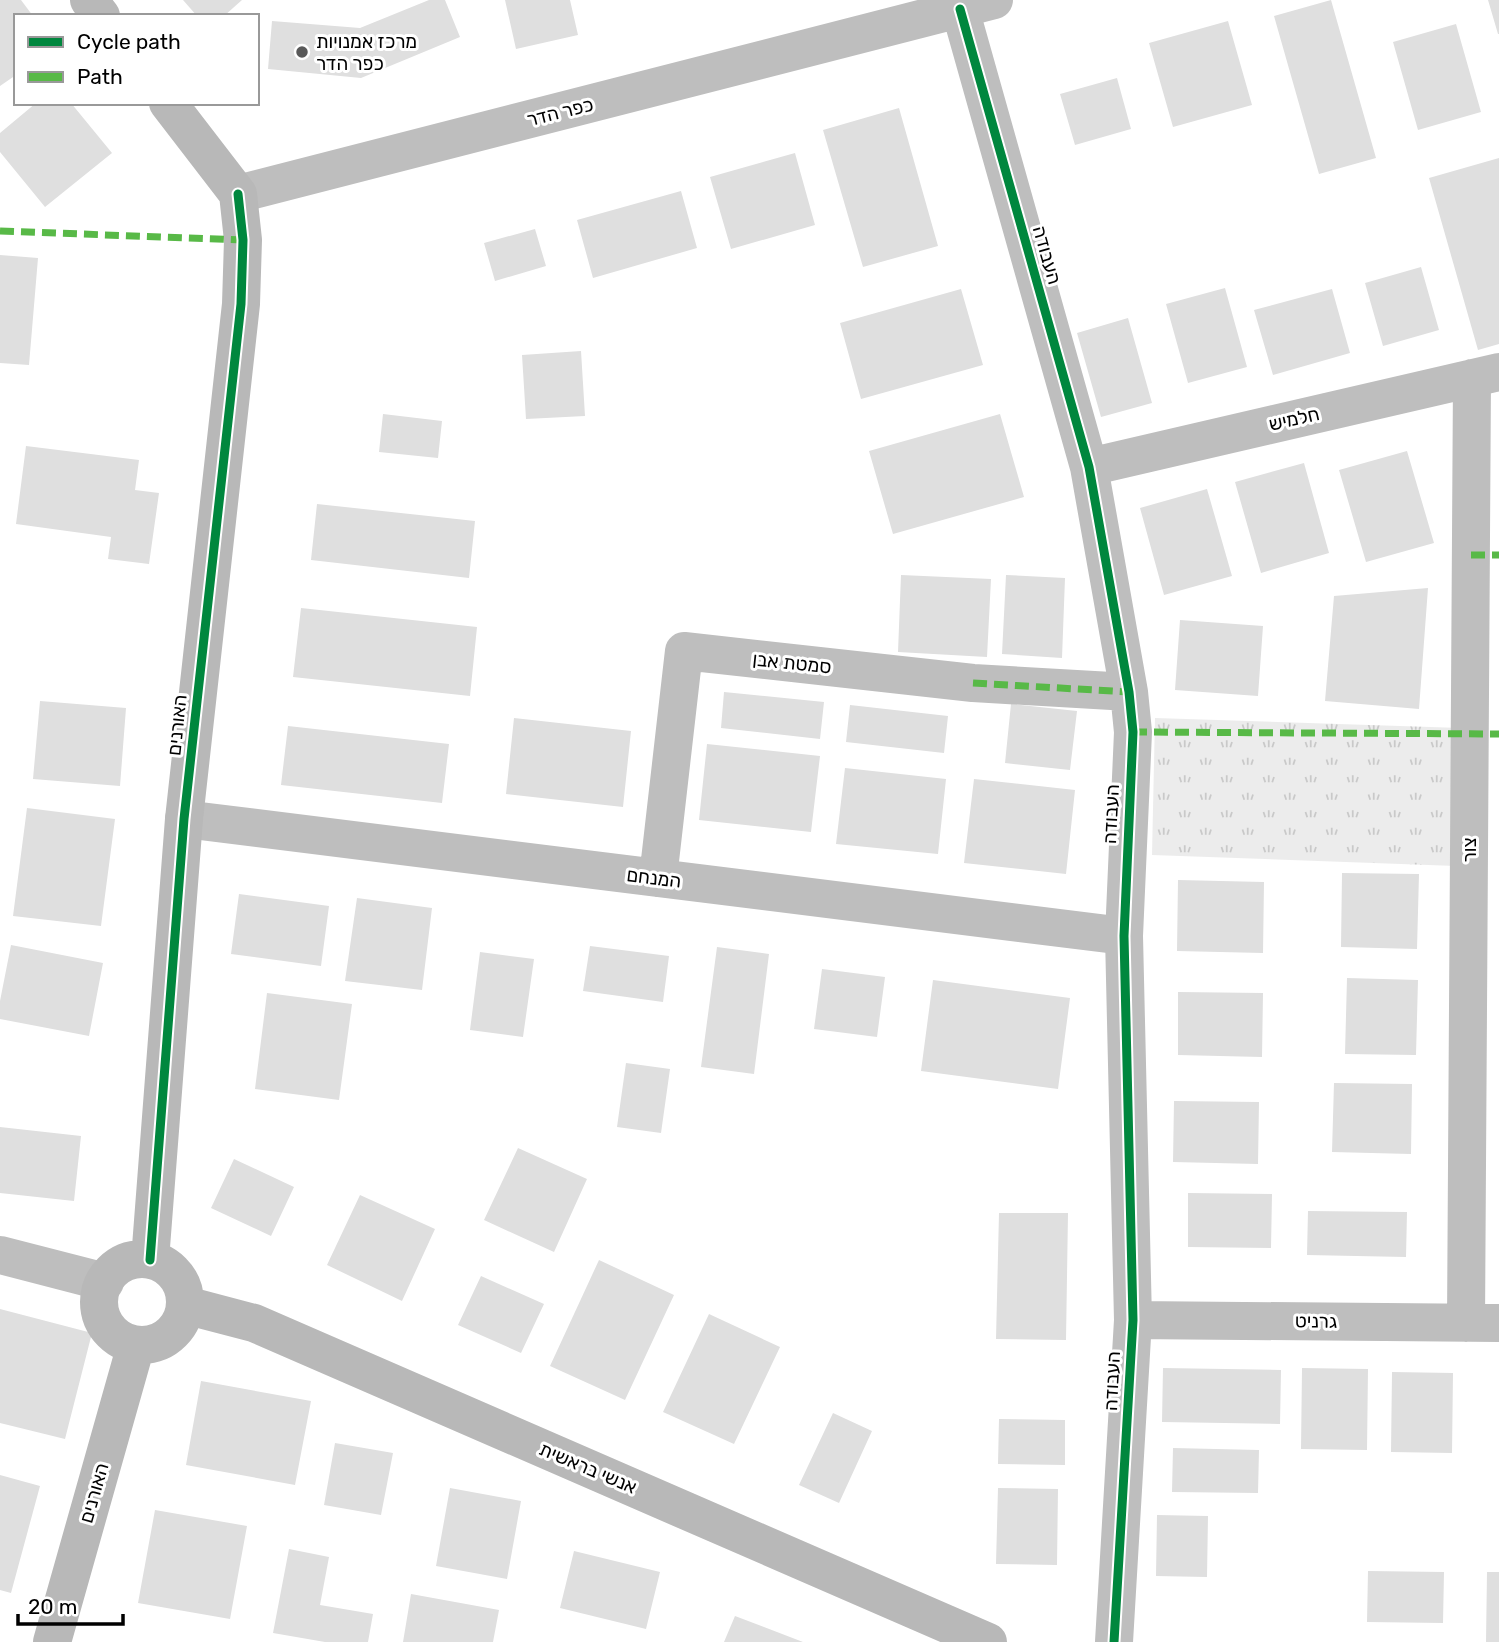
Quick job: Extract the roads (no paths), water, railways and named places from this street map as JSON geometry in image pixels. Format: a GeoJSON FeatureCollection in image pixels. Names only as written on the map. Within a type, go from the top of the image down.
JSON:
{"type":"FeatureCollection","features":[{"type":"Feature","properties":{"kind":"street","name":"כפר הדר"},"geometry":{"type":"LineString","coordinates":[[238,194],[977,4]]}},
{"type":"Feature","properties":{"kind":"street","name":"העבודה"},"geometry":{"type":"LineString","coordinates":[[977,4],[1088,467],[1129,692],[1133,732],[1124,936],[1133,1320],[1114,1642]]}},
{"type":"Feature","properties":{"kind":"street"},"geometry":{"type":"LineString","coordinates":[[170,105],[238,194]]}},
{"type":"Feature","properties":{"kind":"street","name":"האורנים"},"geometry":{"type":"LineString","coordinates":[[150,1260],[184,819],[241,304],[243,240],[238,194]]}},
{"type":"Feature","properties":{"kind":"street","name":"חלמיש"},"geometry":{"type":"LineString","coordinates":[[1088,467],[1485,375]]}},
{"type":"Feature","properties":{"kind":"street","name":"צור"},"geometry":{"type":"LineString","coordinates":[[1483,1323],[1485,375]]}},
{"type":"Feature","properties":{"kind":"street","name":"סמטת אבן"},"geometry":{"type":"LineString","coordinates":[[658,878],[684,651],[973,683],[1129,692]]}},
{"type":"Feature","properties":{"kind":"street","name":"המנחם"},"geometry":{"type":"LineString","coordinates":[[184,819],[1124,936]]}},
{"type":"Feature","properties":{"kind":"street"},"geometry":{"type":"LineString","coordinates":[[0,1255],[105,1282]]}},
{"type":"Feature","properties":{"kind":"street"},"geometry":{"type":"LineString","coordinates":[[138,1259],[150,1260],[165,1266],[175,1275],[182,1287],[185,1305],[178,1325],[169,1336],[157,1342],[136,1345],[115,1335],[105,1324],[100,1303],[105,1282],[114,1270],[138,1259]]}},
{"type":"Feature","properties":{"kind":"street","name":"אנשי בראשית"},"geometry":{"type":"LineString","coordinates":[[185,1305],[254,1323],[988,1642]]}},
{"type":"Feature","properties":{"kind":"street","name":"גרניט"},"geometry":{"type":"LineString","coordinates":[[1133,1320],[1483,1323]]}},
{"type":"Feature","properties":{"kind":"street","name":"האורנים"},"geometry":{"type":"LineString","coordinates":[[52,1642],[136,1345]]}},
{"type":"Feature","properties":{"kind":"place","name":"מרכז אמנויות כפר הדר"},"geometry":{"type":"Point","coordinates":[302,52]}}]}
